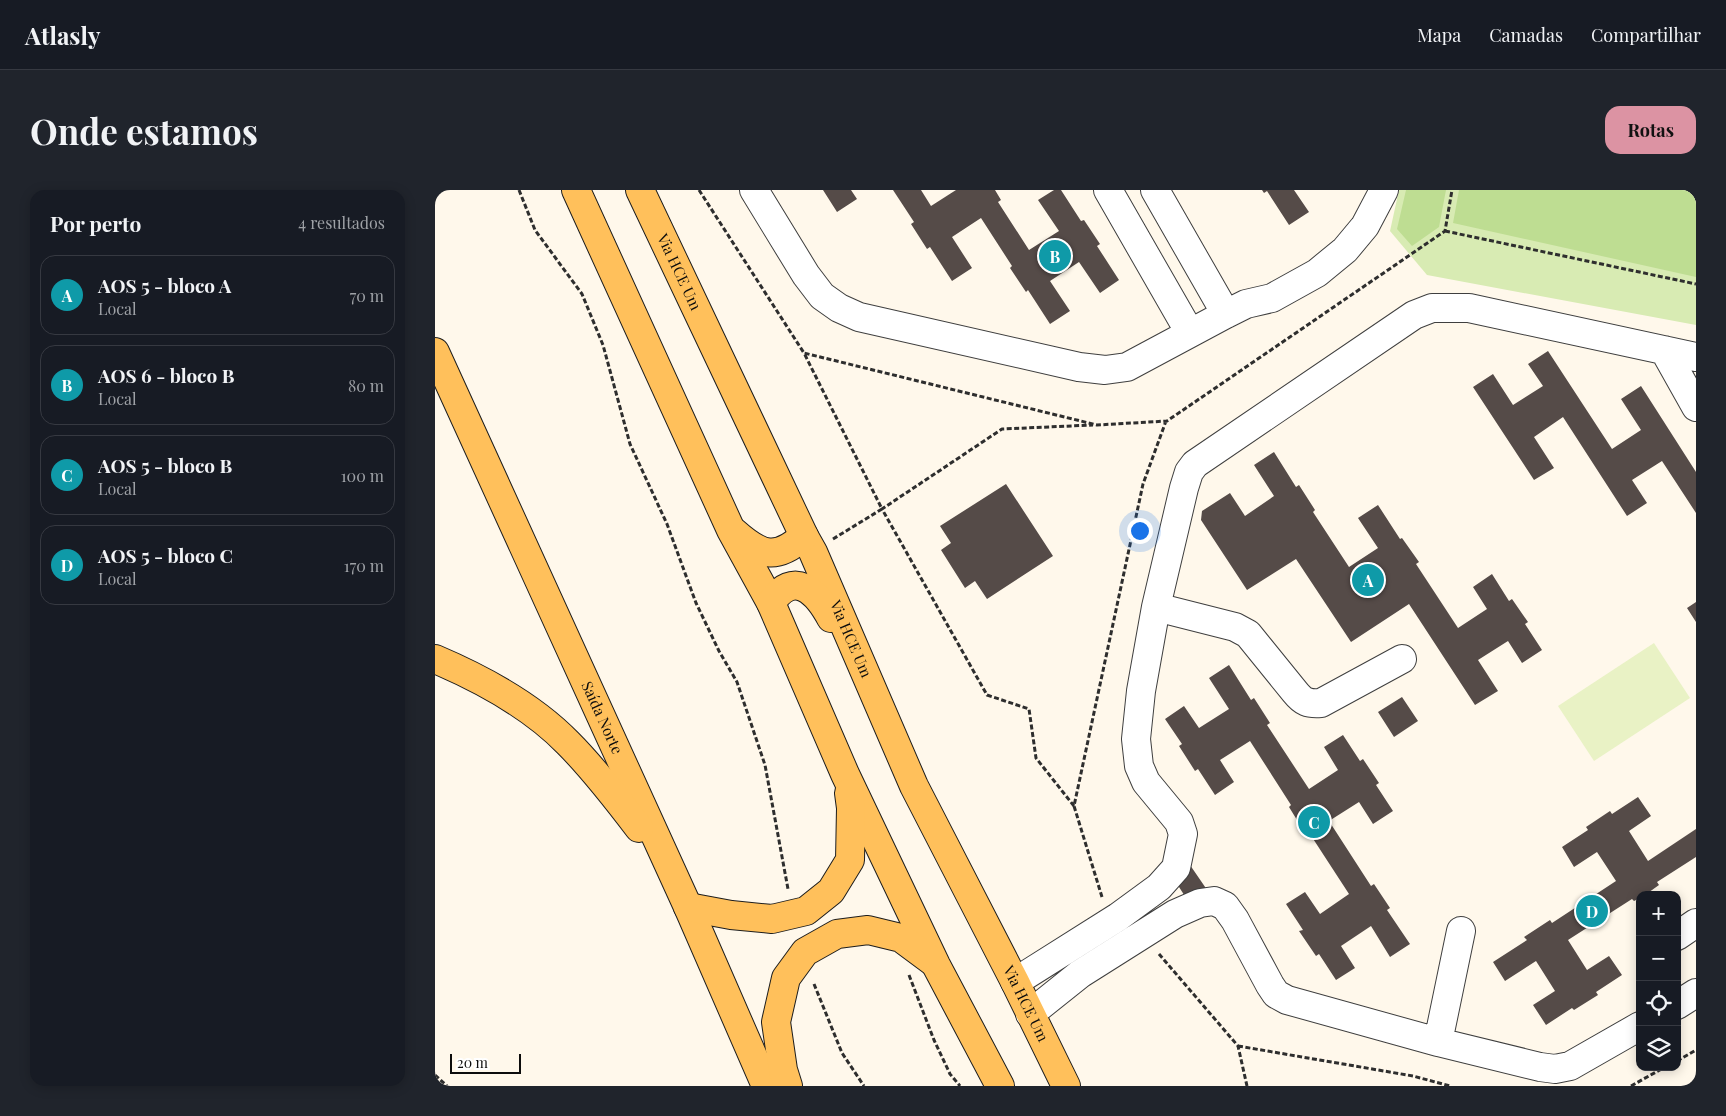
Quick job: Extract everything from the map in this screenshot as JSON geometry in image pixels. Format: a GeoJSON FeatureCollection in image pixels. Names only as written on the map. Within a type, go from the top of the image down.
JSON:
{"type":"FeatureCollection","features":[{"type":"Feature","properties":{"kind":"main road"},"geometry":{"type":"LineString","coordinates":[[577,190],[731,530],[771,602],[845,774],[936,965],[1000,1086]]}},
{"type":"Feature","properties":{"kind":"main road","name":"Via HCE Um"},"geometry":{"type":"LineString","coordinates":[[640,190],[813,552],[914,786],[1015,982],[1066,1086]]}},
{"type":"Feature","properties":{"kind":"main road","name":"Saída Norte"},"geometry":{"type":"LineString","coordinates":[[435,352],[669,867],[766,1086]]}},
{"type":"Feature","properties":{"kind":"main road"},"geometry":{"type":"LineString","coordinates":[[731,530],[750,545],[767,552],[777,552],[791,547],[804,536]]}},
{"type":"Feature","properties":{"kind":"main road"},"geometry":{"type":"LineString","coordinates":[[771,602],[787,586],[800,585],[812,591],[823,602],[875,699]]}},
{"type":"Feature","properties":{"kind":"main road"},"geometry":{"type":"LineString","coordinates":[[435,659],[470,674],[527,709],[567,742],[608,788],[669,867]]}},
{"type":"Feature","properties":{"kind":"main road"},"geometry":{"type":"LineString","coordinates":[[687,907],[731,915],[772,919],[806,911],[831,891],[850,860],[851,808],[845,774]]}},
{"type":"Feature","properties":{"kind":"main road"},"geometry":{"type":"LineString","coordinates":[[788,1086],[783,1070],[776,1022],[786,978],[805,952],[837,934],[868,930],[901,938],[936,965]]}},
{"type":"Feature","properties":{"kind":"street"},"geometry":{"type":"LineString","coordinates":[[754,190],[806,275],[822,296],[839,308],[859,317],[1079,367],[1105,370],[1127,367],[1226,314],[1247,304],[1272,298],[1317,273],[1345,250],[1365,226],[1384,190]]}},
{"type":"Feature","properties":{"kind":"street"},"geometry":{"type":"LineString","coordinates":[[1108,190],[1190,333]]}},
{"type":"Feature","properties":{"kind":"street"},"geometry":{"type":"LineString","coordinates":[[1155,190],[1226,314]]}},
{"type":"Feature","properties":{"kind":"street"},"geometry":{"type":"LineString","coordinates":[[1015,982],[1118,917],[1159,887],[1176,868],[1183,834],[1179,822],[1146,782],[1137,755],[1135,739],[1141,691],[1156,607],[1184,488],[1189,472],[1195,464],[1414,315],[1432,308],[1469,308],[1696,357]]}},
{"type":"Feature","properties":{"kind":"street"},"geometry":{"type":"LineString","coordinates":[[1664,350],[1696,408]]}},
{"type":"Feature","properties":{"kind":"street"},"geometry":{"type":"LineString","coordinates":[[1156,607],[1235,627],[1248,634],[1301,700],[1309,704],[1321,703],[1402,659]]}},
{"type":"Feature","properties":{"kind":"street"},"geometry":{"type":"LineString","coordinates":[[1159,887],[1175,914]]}},
{"type":"Feature","properties":{"kind":"street"},"geometry":{"type":"LineString","coordinates":[[1030,1014],[1080,974],[1175,914],[1199,902],[1214,901],[1225,906],[1235,920],[1276,994],[1287,1000],[1438,1042],[1555,1069],[1569,1066],[1636,1028]]}},
{"type":"Feature","properties":{"kind":"street"},"geometry":{"type":"LineString","coordinates":[[1681,933],[1696,923]]}},
{"type":"Feature","properties":{"kind":"street"},"geometry":{"type":"LineString","coordinates":[[1438,1042],[1461,931]]}},
{"type":"Feature","properties":{"kind":"street"},"geometry":{"type":"LineString","coordinates":[[1681,1002],[1696,993]]}},
{"type":"Feature","properties":{"kind":"path"},"geometry":{"type":"LineString","coordinates":[[519,190],[535,230],[582,294],[603,345],[630,444],[667,524],[696,602],[719,651],[737,682],[765,765],[792,915]]}},
{"type":"Feature","properties":{"kind":"path"},"geometry":{"type":"LineString","coordinates":[[699,190],[804,353]]}},
{"type":"Feature","properties":{"kind":"path"},"geometry":{"type":"LineString","coordinates":[[1445,231],[1696,284]]}},
{"type":"Feature","properties":{"kind":"path"},"geometry":{"type":"LineString","coordinates":[[1074,806],[1143,484],[1167,421]]}},
{"type":"Feature","properties":{"kind":"path"},"geometry":{"type":"LineString","coordinates":[[1097,424],[1002,429],[882,509],[987,695],[1029,709],[1036,758],[1074,806],[1103,902]]}},
{"type":"Feature","properties":{"kind":"path"},"geometry":{"type":"LineString","coordinates":[[901,938],[910,979],[950,1074],[960,1086]]}},
{"type":"Feature","properties":{"kind":"path"},"geometry":{"type":"LineString","coordinates":[[1154,949],[1238,1046],[1247,1086]]}},
{"type":"Feature","properties":{"kind":"path"},"geometry":{"type":"LineString","coordinates":[[805,952],[811,977],[842,1053],[864,1086]]}},
{"type":"Feature","properties":{"kind":"path"},"geometry":{"type":"LineString","coordinates":[[1238,1046],[1413,1076],[1450,1086]]}},
{"type":"Feature","properties":{"kind":"path"},"geometry":{"type":"LineString","coordinates":[[1681,1058],[1696,1050]]}},
{"type":"Feature","properties":{"kind":"path"},"geometry":{"type":"LineString","coordinates":[[1631,1086],[1658,1071]]}},
{"type":"Feature","properties":{"kind":"path"},"geometry":{"type":"LineString","coordinates":[[435,1075],[447,1086]]}},
{"type":"Feature","properties":{"kind":"green space"},"geometry":{"type":"Polygon","coordinates":[[[1399,190],[1696,190],[1696,325],[1427,275],[1390,231],[1399,190]]]}},
{"type":"Feature","properties":{"kind":"green space"},"geometry":{"type":"Polygon","coordinates":[[[1406,190],[1446,190],[1439,227],[1412,246],[1397,229],[1406,190]]]}},
{"type":"Feature","properties":{"kind":"green space"},"geometry":{"type":"Polygon","coordinates":[[[1459,190],[1696,190],[1696,277],[1453,223],[1459,190]]]}},
{"type":"Feature","properties":{"kind":"green space"},"geometry":{"type":"Polygon","coordinates":[[[1654,643],[1690,698],[1594,761],[1558,706],[1654,643]]]}},
{"type":"Feature","properties":{"kind":"building"},"geometry":{"type":"Polygon","coordinates":[[[823,190],[851,190],[857,199],[837,212],[823,190]]]}},
{"type":"Feature","properties":{"kind":"building"},"geometry":{"type":"Polygon","coordinates":[[[893,190],[921,190],[931,206],[956,190],[995,190],[1001,200],[998,202],[1029,250],[1059,231],[1038,200],[1054,190],[1061,190],[1081,221],[1084,220],[1100,244],[1097,246],[1119,280],[1100,293],[1079,262],[1050,281],[1070,311],[1050,324],[1028,290],[1026,292],[1010,268],[1012,266],[981,218],[952,237],[972,268],[952,281],[930,247],[927,249],[911,224],[914,222],[893,190]]]}},
{"type":"Feature","properties":{"kind":"building"},"geometry":{"type":"Polygon","coordinates":[[[1262,190],[1294,190],[1309,212],[1289,225],[1267,191],[1264,193],[1262,190]]]}},
{"type":"Feature","properties":{"kind":"building"},"geometry":{"type":"Polygon","coordinates":[[[1548,351],[1612,449],[1641,430],[1621,399],[1641,386],[1696,472],[1696,513],[1662,461],[1632,480],[1647,503],[1627,516],[1563,417],[1534,437],[1554,468],[1534,480],[1473,387],[1493,374],[1513,405],[1543,386],[1528,364],[1548,351]]]}},
{"type":"Feature","properties":{"kind":"building"},"geometry":{"type":"Polygon","coordinates":[[[1274,452],[1296,487],[1299,485],[1315,510],[1313,512],[1349,567],[1378,548],[1358,518],[1378,505],[1400,539],[1402,538],[1419,562],[1416,564],[1458,628],[1487,609],[1473,587],[1492,574],[1509,601],[1512,599],[1528,622],[1525,624],[1542,650],[1522,663],[1508,641],[1478,660],[1498,691],[1475,705],[1409,604],[1351,642],[1296,559],[1247,590],[1201,520],[1202,511],[1230,493],[1245,516],[1274,496],[1254,465],[1274,452]]]}},
{"type":"Feature","properties":{"kind":"building"},"geometry":{"type":"Polygon","coordinates":[[[1006,484],[1053,556],[987,599],[975,581],[965,588],[941,550],[951,543],[940,526],[1006,484]]]}},
{"type":"Feature","properties":{"kind":"building"},"geometry":{"type":"Polygon","coordinates":[[[1696,602],[1696,622],[1687,608],[1696,602]]]}},
{"type":"Feature","properties":{"kind":"building"},"geometry":{"type":"Polygon","coordinates":[[[1229,665],[1251,700],[1254,698],[1270,723],[1267,725],[1309,789],[1338,770],[1324,747],[1343,735],[1360,761],[1363,759],[1379,783],[1376,785],[1393,811],[1373,824],[1359,802],[1329,821],[1371,886],[1374,884],[1390,908],[1387,910],[1410,944],[1390,957],[1371,926],[1341,946],[1355,968],[1336,980],[1319,954],[1316,956],[1299,931],[1303,930],[1286,904],[1305,892],[1320,914],[1349,894],[1308,831],[1305,833],[1289,807],[1291,805],[1250,741],[1220,760],[1234,782],[1215,795],[1198,769],[1195,771],[1179,746],[1182,744],[1165,719],[1184,706],[1199,728],[1229,709],[1209,678],[1229,665]]]}},
{"type":"Feature","properties":{"kind":"building"},"geometry":{"type":"Polygon","coordinates":[[[1402,697],[1418,721],[1394,737],[1378,712],[1402,697]]]}},
{"type":"Feature","properties":{"kind":"building"},"geometry":{"type":"Polygon","coordinates":[[[1638,797],[1651,816],[1629,831],[1648,861],[1696,829],[1696,857],[1657,882],[1659,885],[1651,891],[1636,891],[1636,900],[1632,899],[1568,940],[1587,970],[1609,956],[1622,975],[1596,992],[1598,995],[1574,1010],[1572,1008],[1546,1025],[1533,1005],[1555,991],[1536,961],[1505,981],[1493,962],[1527,940],[1524,937],[1550,920],[1552,923],[1616,881],[1597,852],[1574,867],[1562,847],[1588,830],[1586,827],[1610,811],[1612,814],[1638,797]]]}},
{"type":"Feature","properties":{"kind":"building"},"geometry":{"type":"Polygon","coordinates":[[[1190,865],[1214,900],[1195,912],[1172,876],[1190,865]]]}},
{"type":"Feature","properties":{"kind":"place","name":"AOS 6 - bloco B"},"geometry":{"type":"Point","coordinates":[1055,256]}},
{"type":"Feature","properties":{"kind":"place","name":"AOS 5 - bloco A"},"geometry":{"type":"Point","coordinates":[1368,580]}},
{"type":"Feature","properties":{"kind":"place","name":"AOS 5 - bloco B"},"geometry":{"type":"Point","coordinates":[1314,822]}},
{"type":"Feature","properties":{"kind":"place","name":"AOS 5 - bloco C"},"geometry":{"type":"Point","coordinates":[1592,911]}}]}
